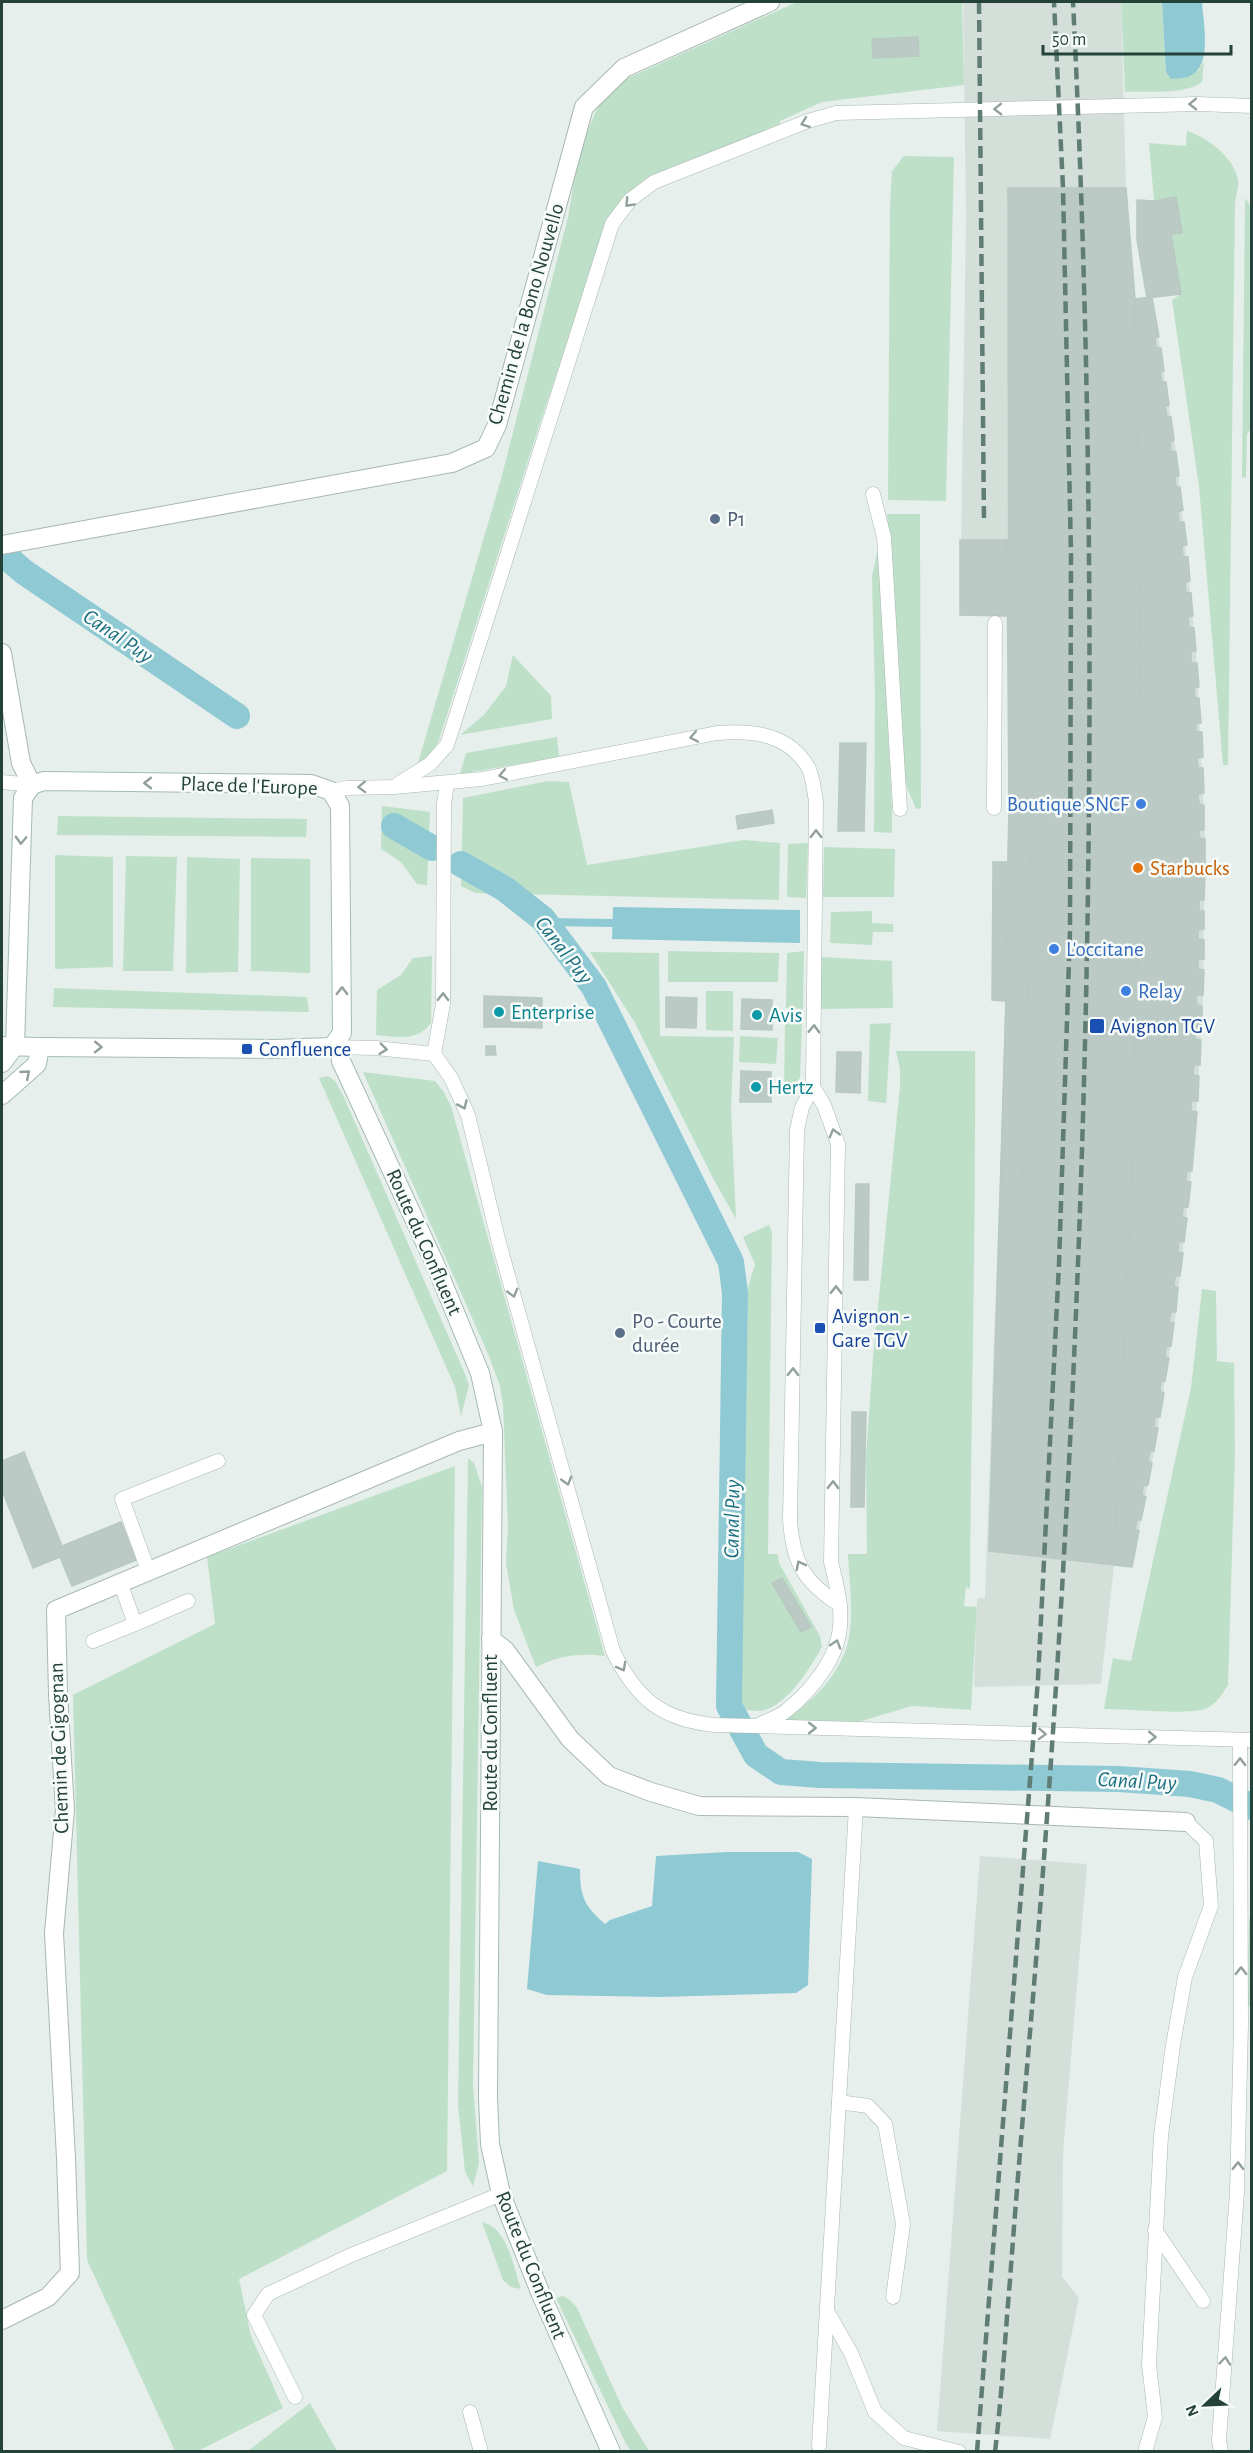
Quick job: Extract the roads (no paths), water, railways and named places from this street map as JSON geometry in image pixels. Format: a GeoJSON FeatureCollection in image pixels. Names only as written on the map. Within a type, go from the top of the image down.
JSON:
{"type":"FeatureCollection","features":[{"type":"Feature","properties":{"kind":"street","name":"Chemin de la Bono Nouvello"},"geometry":{"type":"LineString","coordinates":[[2,545],[452,463],[486,448],[496,425],[584,107],[624,68],[770,2]]}},
{"type":"Feature","properties":{"kind":"street"},"geometry":{"type":"LineString","coordinates":[[2,653],[21,763],[32,785],[22,798],[8,1046],[2,1063]]}},
{"type":"Feature","properties":{"kind":"street","name":"Place de l'Europe"},"geometry":{"type":"LineString","coordinates":[[32,785],[44,781],[311,784],[331,791],[340,806],[343,984],[342,1033],[337,1054]]}},
{"type":"Feature","properties":{"kind":"street"},"geometry":{"type":"LineString","coordinates":[[8,1046],[274,1049],[337,1054]]}},
{"type":"Feature","properties":{"kind":"street"},"geometry":{"type":"LineString","coordinates":[[2,1095],[37,1064],[40,1047]]}},
{"type":"Feature","properties":{"kind":"street","name":"Route du Confluent"},"geometry":{"type":"LineString","coordinates":[[337,1054],[435,1264],[480,1373],[493,1432],[488,2097],[490,2144],[501,2194],[540,2292],[602,2430]]}},
{"type":"Feature","properties":{"kind":"street","name":"Chemin de Gigognan"},"geometry":{"type":"LineString","coordinates":[[2,2320],[48,2297],[70,2273],[54,1933],[65,1810],[56,1611],[148,1570],[459,1441],[493,1432]]}},
{"type":"Feature","properties":{"kind":"street"},"geometry":{"type":"LineString","coordinates":[[491,1639],[505,1650],[570,1739],[609,1776],[651,1792],[699,1806],[856,1808],[1186,1822]]}},
{"type":"Feature","properties":{"kind":"street"},"geometry":{"type":"LineString","coordinates":[[602,2430],[611,2451]]}},
{"type":"Feature","properties":{"kind":"street"},"geometry":{"type":"LineString","coordinates":[[602,2430],[618,2451]]}},
{"type":"Feature","properties":{"kind":"lane"},"geometry":{"type":"LineString","coordinates":[[394,787],[430,764],[447,746],[612,224],[630,200],[654,182],[836,113],[1198,104],[1251,106]]}},
{"type":"Feature","properties":{"kind":"lane"},"geometry":{"type":"LineString","coordinates":[[873,494],[884,537],[900,809]]}},
{"type":"Feature","properties":{"kind":"lane"},"geometry":{"type":"LineString","coordinates":[[994,808],[995,623]]}},
{"type":"Feature","properties":{"kind":"lane"},"geometry":{"type":"LineString","coordinates":[[331,791],[482,779],[717,733],[741,731],[779,739],[796,750],[810,771],[816,801],[813,1087],[802,1107],[797,1130],[790,1520],[792,1548],[801,1568],[818,1591],[840,1605]]}},
{"type":"Feature","properties":{"kind":"lane"},"geometry":{"type":"LineString","coordinates":[[2,783],[32,785]]}},
{"type":"Feature","properties":{"kind":"lane"},"geometry":{"type":"LineString","coordinates":[[447,783],[444,804],[443,1004],[434,1054],[451,1078],[468,1115],[499,1243],[613,1650],[624,1672],[637,1690],[654,1706],[690,1723],[753,1727],[869,1728],[1246,1740],[1239,1785],[1239,1826],[1246,1902],[1246,2025],[1236,2223],[1218,2448]]}},
{"type":"Feature","properties":{"kind":"lane"},"geometry":{"type":"LineString","coordinates":[[337,1054],[376,1048],[434,1054]]}},
{"type":"Feature","properties":{"kind":"lane"},"geometry":{"type":"LineString","coordinates":[[753,1727],[784,1713],[814,1683],[833,1653],[840,1629],[840,1605],[831,1562],[838,1144],[824,1105],[813,1087]]}},
{"type":"Feature","properties":{"kind":"lane"},"geometry":{"type":"LineString","coordinates":[[148,1570],[122,1499],[218,1461]]}},
{"type":"Feature","properties":{"kind":"lane"},"geometry":{"type":"LineString","coordinates":[[120,1582],[135,1624]]}},
{"type":"Feature","properties":{"kind":"lane"},"geometry":{"type":"LineString","coordinates":[[93,1641],[188,1601]]}},
{"type":"Feature","properties":{"kind":"lane"},"geometry":{"type":"LineString","coordinates":[[819,2446],[856,1808]]}},
{"type":"Feature","properties":{"kind":"lane"},"geometry":{"type":"LineString","coordinates":[[1145,2451],[1155,2417],[1149,2364],[1161,2136],[1185,1977],[1211,1906],[1206,1841],[1186,1822]]}},
{"type":"Feature","properties":{"kind":"lane"},"geometry":{"type":"LineString","coordinates":[[839,2102],[868,2106],[885,2124],[903,2224],[893,2297]]}},
{"type":"Feature","properties":{"kind":"lane"},"geometry":{"type":"LineString","coordinates":[[295,2397],[254,2315],[268,2294],[349,2256],[501,2194]]}},
{"type":"Feature","properties":{"kind":"lane"},"geometry":{"type":"LineString","coordinates":[[1155,2230],[1203,2301]]}},
{"type":"Feature","properties":{"kind":"lane"},"geometry":{"type":"LineString","coordinates":[[827,2310],[851,2353],[875,2412],[904,2438],[959,2451]]}},
{"type":"Feature","properties":{"kind":"lane"},"geometry":{"type":"LineString","coordinates":[[470,2412],[481,2451]]}},
{"type":"Feature","properties":{"kind":"water"},"geometry":{"type":"Polygon","coordinates":[[[1162,2],[1202,2],[1205,32],[1204,53],[1197,71],[1188,77],[1171,79],[1166,72],[1162,2]]]}},
{"type":"Feature","properties":{"kind":"water"},"geometry":{"type":"Polygon","coordinates":[[[613,907],[800,910],[800,943],[612,939],[613,907]]]}},
{"type":"Feature","properties":{"kind":"water"},"geometry":{"type":"Polygon","coordinates":[[[727,1852],[798,1852],[812,1859],[808,1985],[796,1993],[660,1997],[547,1995],[527,1989],[538,1861],[580,1869],[582,1894],[592,1912],[605,1924],[610,1920],[652,1906],[656,1856],[727,1852]]]}},
{"type":"Feature","properties":{"kind":"waterway","name":"Canal Puy"},"geometry":{"type":"LineString","coordinates":[[2,553],[24,572],[237,716]]}},
{"type":"Feature","properties":{"kind":"waterway","name":"Canal Puy"},"geometry":{"type":"LineString","coordinates":[[394,826],[432,848]]}},
{"type":"Feature","properties":{"kind":"waterway","name":"Canal Puy"},"geometry":{"type":"LineString","coordinates":[[461,864],[505,889],[543,919],[594,987],[731,1262],[735,1293],[729,1706],[756,1755],[781,1772],[820,1775],[1119,1779],[1190,1784],[1218,1790],[1252,1807]]}},
{"type":"Feature","properties":{"kind":"waterway"},"geometry":{"type":"LineString","coordinates":[[546,922],[612,923]]}},
{"type":"Feature","properties":{"kind":"railway"},"geometry":{"type":"LineString","coordinates":[[979,2],[984,522]]}},
{"type":"Feature","properties":{"kind":"railway"},"geometry":{"type":"LineString","coordinates":[[977,2452],[1038,1679],[1059,1264],[1070,930],[1071,554],[1063,188],[1054,2]]}},
{"type":"Feature","properties":{"kind":"railway"},"geometry":{"type":"LineString","coordinates":[[995,2452],[1052,1748],[1079,1249],[1086,1000],[1089,750],[1088,501],[1083,251],[1073,2]]}},
{"type":"Feature","properties":{"kind":"place","name":"P1"},"geometry":{"type":"Point","coordinates":[715,519]}},
{"type":"Feature","properties":{"kind":"place","name":"Boutique SNCF"},"geometry":{"type":"Point","coordinates":[1141,804]}},
{"type":"Feature","properties":{"kind":"place","name":"Starbucks"},"geometry":{"type":"Point","coordinates":[1138,868]}},
{"type":"Feature","properties":{"kind":"place","name":"L'occitane"},"geometry":{"type":"Point","coordinates":[1054,949]}},
{"type":"Feature","properties":{"kind":"place","name":"Relay"},"geometry":{"type":"Point","coordinates":[1126,991]}},
{"type":"Feature","properties":{"kind":"place","name":"Enterprise"},"geometry":{"type":"Point","coordinates":[499,1012]}},
{"type":"Feature","properties":{"kind":"place","name":"Avis"},"geometry":{"type":"Point","coordinates":[757,1015]}},
{"type":"Feature","properties":{"kind":"place","name":"Avignon TGV"},"geometry":{"type":"Point","coordinates":[1097,1026]}},
{"type":"Feature","properties":{"kind":"place","name":"Confluence"},"geometry":{"type":"Point","coordinates":[247,1049]}},
{"type":"Feature","properties":{"kind":"place","name":"Hertz"},"geometry":{"type":"Point","coordinates":[756,1087]}},
{"type":"Feature","properties":{"kind":"place","name":"Avignon - Gare TGV"},"geometry":{"type":"Point","coordinates":[820,1328]}},
{"type":"Feature","properties":{"kind":"place","name":"P0 - Courte durée"},"geometry":{"type":"Point","coordinates":[620,1333]}}]}
